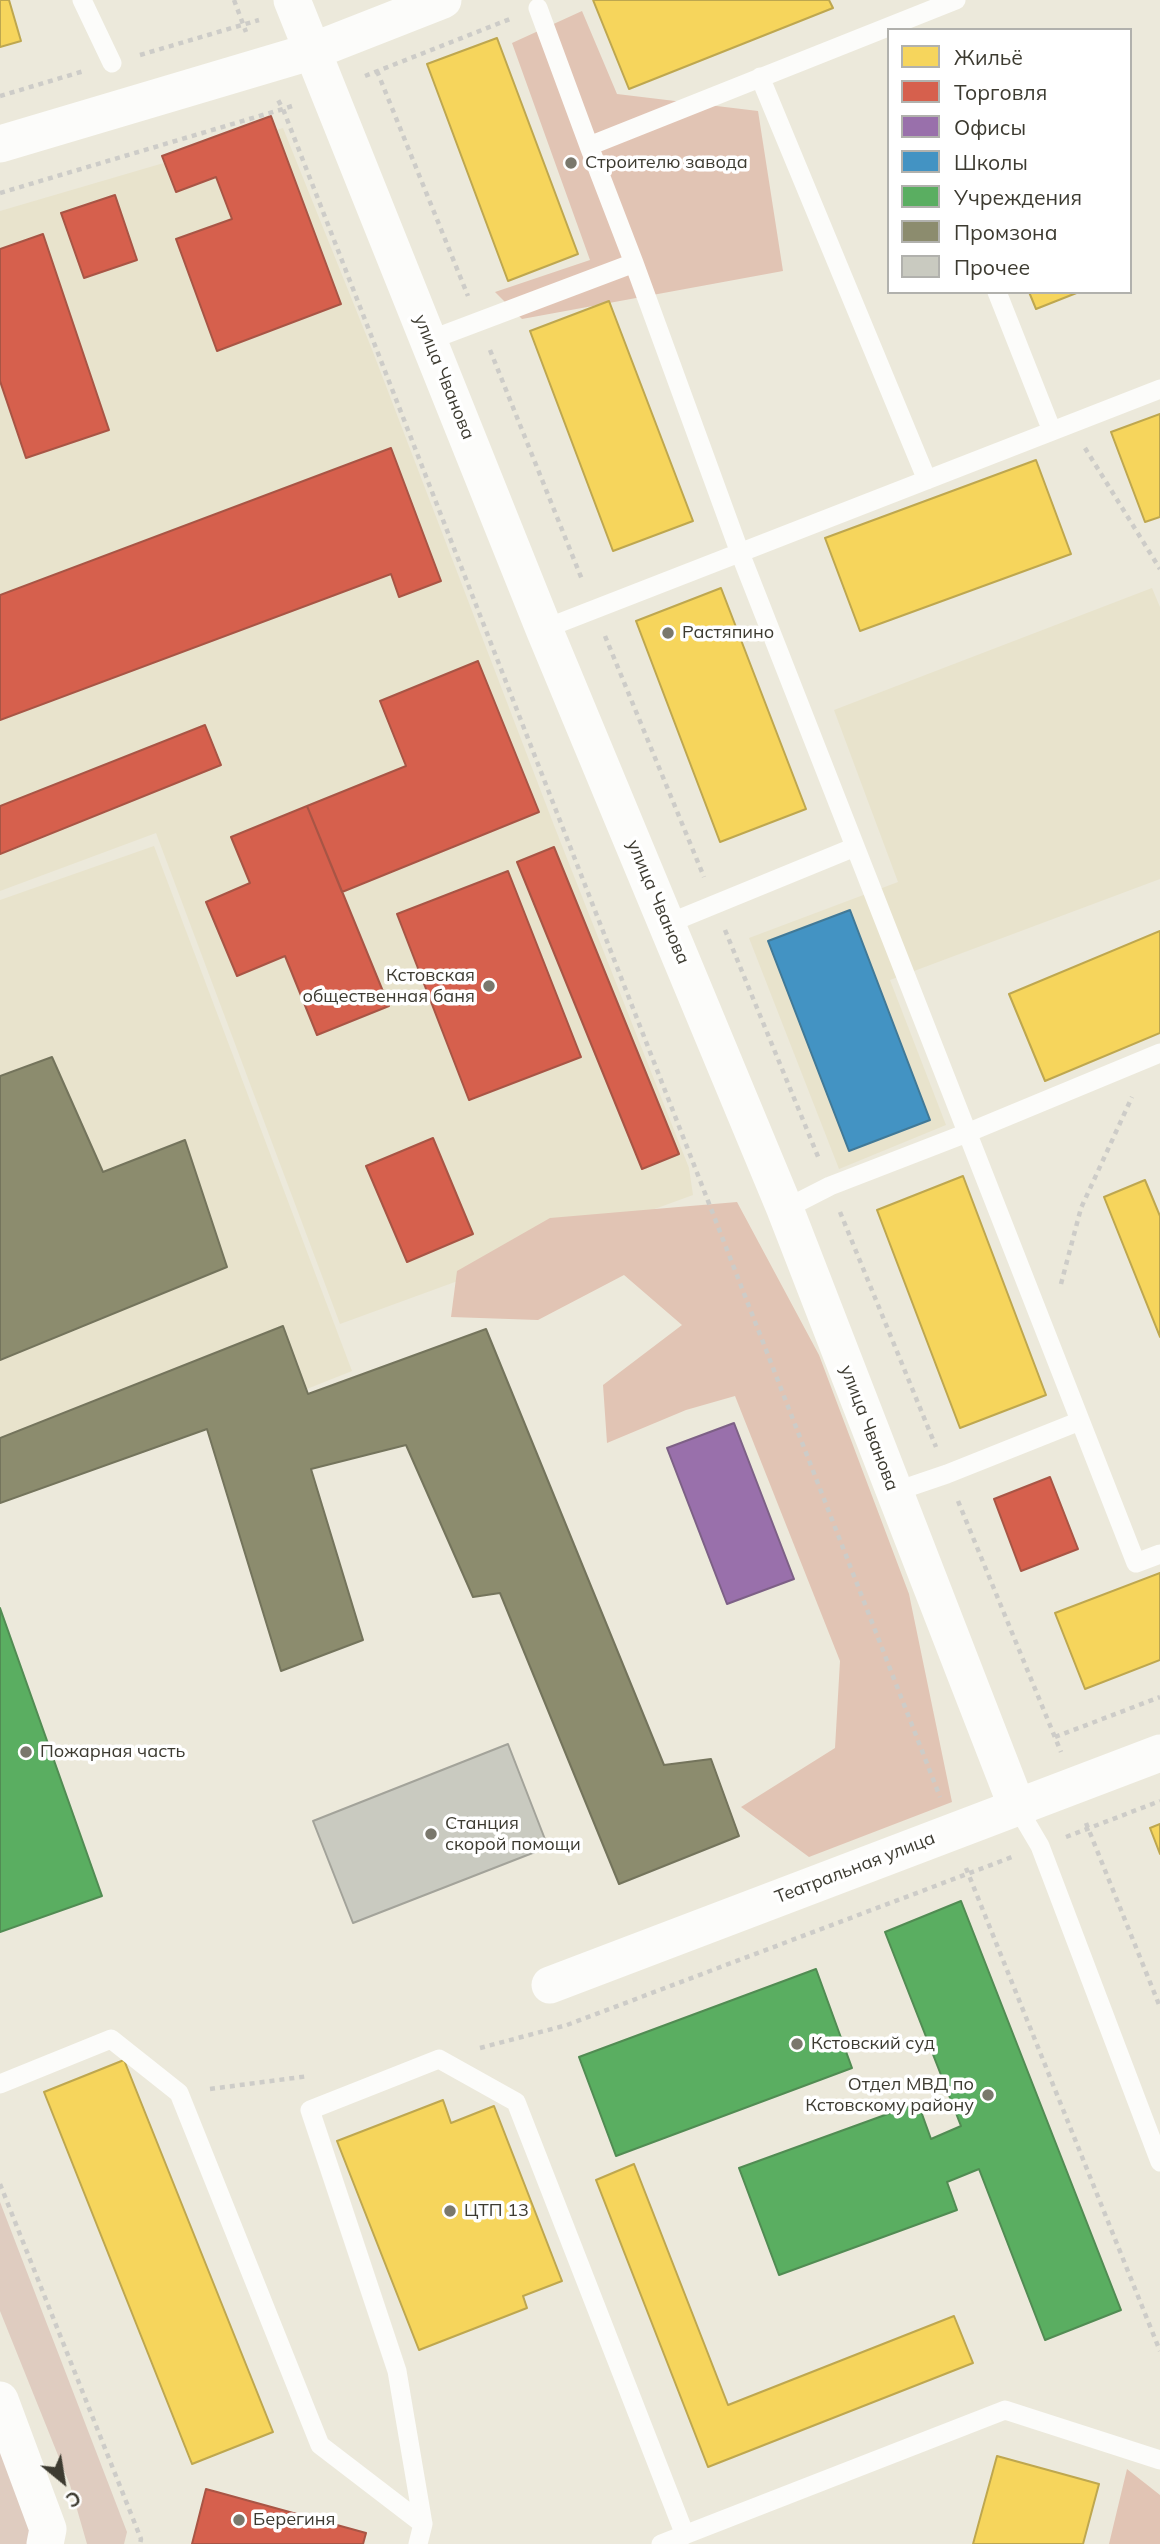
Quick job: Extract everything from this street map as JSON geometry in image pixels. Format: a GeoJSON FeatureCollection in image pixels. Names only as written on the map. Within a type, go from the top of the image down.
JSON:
{"type":"FeatureCollection","features":[{"type":"Feature","properties":{"kind":"street","name":"улица Чванова"},"geometry":{"type":"LineString","coordinates":[[292,0],[544,629],[785,1209],[1017,1807]]}},
{"type":"Feature","properties":{"kind":"street"},"geometry":{"type":"LineString","coordinates":[[0,144],[313,51],[443,0]]}},
{"type":"Feature","properties":{"kind":"street","name":"Театральная улица"},"geometry":{"type":"LineString","coordinates":[[550,1984],[1160,1753]]}},
{"type":"Feature","properties":{"kind":"street"},"geometry":{"type":"LineString","coordinates":[[0,2400],[48,2529],[46,2544]]}},
{"type":"Feature","properties":{"kind":"lane"},"geometry":{"type":"LineString","coordinates":[[82,0],[112,63]]}},
{"type":"Feature","properties":{"kind":"lane"},"geometry":{"type":"LineString","coordinates":[[894,27],[956,0]]}},
{"type":"Feature","properties":{"kind":"lane"},"geometry":{"type":"LineString","coordinates":[[538,8],[740,553],[1136,1563],[1160,1554]]}},
{"type":"Feature","properties":{"kind":"lane"},"geometry":{"type":"LineString","coordinates":[[589,146],[887,30]]}},
{"type":"Feature","properties":{"kind":"lane"},"geometry":{"type":"LineString","coordinates":[[760,77],[927,480]]}},
{"type":"Feature","properties":{"kind":"lane"},"geometry":{"type":"LineString","coordinates":[[430,340],[634,263]]}},
{"type":"Feature","properties":{"kind":"lane"},"geometry":{"type":"LineString","coordinates":[[998,294],[1061,428]]}},
{"type":"Feature","properties":{"kind":"lane"},"geometry":{"type":"LineString","coordinates":[[544,629],[1160,389]]}},
{"type":"Feature","properties":{"kind":"lane"},"geometry":{"type":"LineString","coordinates":[[667,924],[855,847]]}},
{"type":"Feature","properties":{"kind":"lane"},"geometry":{"type":"LineString","coordinates":[[785,1209],[830,1186],[1155,1055]]}},
{"type":"Feature","properties":{"kind":"lane"},"geometry":{"type":"LineString","coordinates":[[894,1492],[1080,1421]]}},
{"type":"Feature","properties":{"kind":"lane"},"geometry":{"type":"LineString","coordinates":[[1017,1807],[1040,1846],[1160,2162]]}},
{"type":"Feature","properties":{"kind":"lane"},"geometry":{"type":"LineString","coordinates":[[0,2084],[111,2039],[179,2093],[320,2445],[423,2524]]}},
{"type":"Feature","properties":{"kind":"lane"},"geometry":{"type":"LineString","coordinates":[[418,2544],[423,2524],[397,2371],[310,2110],[439,2059],[516,2102],[685,2535]]}},
{"type":"Feature","properties":{"kind":"lane"},"geometry":{"type":"LineString","coordinates":[[661,2544],[1005,2410],[1160,2460]]}},
{"type":"Feature","properties":{"kind":"path"},"geometry":{"type":"LineString","coordinates":[[377,71],[538,8]]}},
{"type":"Feature","properties":{"kind":"path"},"geometry":{"type":"LineString","coordinates":[[358,33],[377,71],[1055,1737],[1088,1828],[1160,2007]]}},
{"type":"Feature","properties":{"kind":"path"},"geometry":{"type":"LineString","coordinates":[[283,109],[968,1873],[1160,2351]]}},
{"type":"Feature","properties":{"kind":"path"},"geometry":{"type":"LineString","coordinates":[[1061,428],[1160,569]]}},
{"type":"Feature","properties":{"kind":"path"},"geometry":{"type":"LineString","coordinates":[[1047,1337],[1081,1208],[1155,1055]]}},
{"type":"Feature","properties":{"kind":"path"},"geometry":{"type":"LineString","coordinates":[[1055,1737],[1160,1697]]}},
{"type":"Feature","properties":{"kind":"path"},"geometry":{"type":"LineString","coordinates":[[0,2183],[141,2539],[140,2544]]}},
{"type":"Feature","properties":{"kind":"shaded area"},"geometry":{"type":"Polygon","coordinates":[[[582,11],[617,94],[758,111],[783,271],[522,319],[495,292],[590,260],[512,43],[582,11]]]}},
{"type":"Feature","properties":{"kind":"shaded area"},"geometry":{"type":"Polygon","coordinates":[[[283,128],[373,352],[555,828],[689,1168],[693,1195],[340,1324],[156,833],[0,891],[0,211],[283,128]]]}},
{"type":"Feature","properties":{"kind":"shaded area"},"geometry":{"type":"Polygon","coordinates":[[[1152,588],[1160,607],[1160,879],[890,980],[946,1125],[839,1169],[749,938],[898,882],[834,710],[1152,588]]]}},
{"type":"Feature","properties":{"kind":"shaded area"},"geometry":{"type":"Polygon","coordinates":[[[154,846],[352,1371],[194,1434],[0,1504],[0,900],[154,846]]]}},
{"type":"Feature","properties":{"kind":"shaded area"},"geometry":{"type":"Polygon","coordinates":[[[737,1202],[819,1355],[909,1594],[952,1802],[809,1857],[741,1807],[835,1748],[840,1661],[735,1396],[686,1410],[607,1443],[603,1385],[682,1325],[624,1275],[538,1320],[451,1317],[457,1271],[550,1218],[737,1202]]]}},
{"type":"Feature","properties":{"kind":"shaded area"},"geometry":{"type":"Polygon","coordinates":[[[0,2202],[127,2532],[124,2544],[87,2544],[70,2485],[0,2311],[0,2202]]]}},
{"type":"Feature","properties":{"kind":"shaded area"},"geometry":{"type":"Polygon","coordinates":[[[0,2441],[35,2534],[33,2544],[0,2544],[0,2441]]]}},
{"type":"Feature","properties":{"kind":"shaded area"},"geometry":{"type":"Polygon","coordinates":[[[1127,2469],[1160,2495],[1160,2544],[1109,2544],[1127,2469]]]}},
{"type":"Feature","properties":{"kind":"building: Жильё"},"geometry":{"type":"Polygon","coordinates":[[[0,0],[9,0],[21,41],[0,47],[0,0]]]}},
{"type":"Feature","properties":{"kind":"building: Жильё"},"geometry":{"type":"Polygon","coordinates":[[[593,0],[829,0],[833,8],[629,89],[593,0]]]}},
{"type":"Feature","properties":{"kind":"building: Жильё"},"geometry":{"type":"Polygon","coordinates":[[[497,38],[578,254],[508,281],[427,64],[497,38]]]}},
{"type":"Feature","properties":{"kind":"building: Жильё"},"geometry":{"type":"Polygon","coordinates":[[[1030,294],[1074,294],[1036,309],[1030,294]]]}},
{"type":"Feature","properties":{"kind":"building: Жильё"},"geometry":{"type":"Polygon","coordinates":[[[609,301],[693,521],[613,551],[530,331],[609,301]]]}},
{"type":"Feature","properties":{"kind":"building: Жильё"},"geometry":{"type":"Polygon","coordinates":[[[1160,414],[1160,517],[1145,522],[1111,432],[1160,414]]]}},
{"type":"Feature","properties":{"kind":"building: Жильё"},"geometry":{"type":"Polygon","coordinates":[[[1036,460],[1071,554],[860,631],[825,538],[1036,460]]]}},
{"type":"Feature","properties":{"kind":"building: Жильё"},"geometry":{"type":"Polygon","coordinates":[[[721,588],[806,809],[720,842],[636,621],[721,588]]]}},
{"type":"Feature","properties":{"kind":"building: Жильё"},"geometry":{"type":"Polygon","coordinates":[[[1160,931],[1160,1033],[1045,1081],[1009,994],[1160,931]]]}},
{"type":"Feature","properties":{"kind":"building: Жильё"},"geometry":{"type":"Polygon","coordinates":[[[963,1176],[1046,1395],[960,1428],[877,1210],[963,1176]]]}},
{"type":"Feature","properties":{"kind":"building: Жильё"},"geometry":{"type":"Polygon","coordinates":[[[1145,1180],[1160,1216],[1160,1337],[1104,1197],[1145,1180]]]}},
{"type":"Feature","properties":{"kind":"building: Жильё"},"geometry":{"type":"Polygon","coordinates":[[[1160,1573],[1160,1660],[1085,1689],[1055,1613],[1160,1573]]]}},
{"type":"Feature","properties":{"kind":"building: Жильё"},"geometry":{"type":"Polygon","coordinates":[[[1160,1824],[1160,1854],[1150,1828],[1160,1824]]]}},
{"type":"Feature","properties":{"kind":"building: Жильё"},"geometry":{"type":"Polygon","coordinates":[[[124,2060],[273,2432],[192,2464],[44,2092],[124,2060]]]}},
{"type":"Feature","properties":{"kind":"building: Жильё","name":"ЦТП 13"},"geometry":{"type":"Polygon","coordinates":[[[443,2100],[451,2123],[494,2106],[562,2281],[523,2296],[527,2308],[419,2350],[337,2141],[443,2100]]]}},
{"type":"Feature","properties":{"kind":"building: Жильё"},"geometry":{"type":"Polygon","coordinates":[[[634,2164],[728,2405],[954,2316],[973,2363],[708,2467],[596,2180],[634,2164]]]}},
{"type":"Feature","properties":{"kind":"building: Жильё"},"geometry":{"type":"Polygon","coordinates":[[[997,2456],[1099,2484],[1083,2544],[973,2544],[997,2456]]]}},
{"type":"Feature","properties":{"kind":"building: Торговля"},"geometry":{"type":"Polygon","coordinates":[[[271,116],[341,304],[217,351],[176,239],[232,219],[216,177],[176,192],[162,156],[271,116]]]}},
{"type":"Feature","properties":{"kind":"building: Торговля"},"geometry":{"type":"Polygon","coordinates":[[[115,195],[137,260],[84,278],[61,213],[115,195]]]}},
{"type":"Feature","properties":{"kind":"building: Торговля"},"geometry":{"type":"Polygon","coordinates":[[[43,234],[109,430],[26,458],[0,381],[0,249],[43,234]]]}},
{"type":"Feature","properties":{"kind":"building: Торговля"},"geometry":{"type":"Polygon","coordinates":[[[391,448],[441,581],[399,597],[391,574],[0,720],[0,595],[391,448]]]}},
{"type":"Feature","properties":{"kind":"building: Торговля"},"geometry":{"type":"Polygon","coordinates":[[[478,661],[539,812],[342,892],[307,806],[406,766],[380,701],[478,661]]]}},
{"type":"Feature","properties":{"kind":"building: Торговля"},"geometry":{"type":"Polygon","coordinates":[[[205,725],[221,765],[0,854],[0,806],[205,725]]]}},
{"type":"Feature","properties":{"kind":"building: Торговля"},"geometry":{"type":"Polygon","coordinates":[[[307,806],[389,1006],[317,1035],[285,956],[237,976],[206,902],[250,883],[231,837],[307,806]]]}},
{"type":"Feature","properties":{"kind":"building: Торговля"},"geometry":{"type":"Polygon","coordinates":[[[554,847],[679,1154],[642,1169],[517,862],[554,847]]]}},
{"type":"Feature","properties":{"kind":"building: Торговля","name":"Кстовская общественная баня"},"geometry":{"type":"Polygon","coordinates":[[[508,871],[581,1057],[469,1100],[397,914],[508,871]]]}},
{"type":"Feature","properties":{"kind":"building: Торговля"},"geometry":{"type":"Polygon","coordinates":[[[433,1138],[473,1234],[407,1262],[366,1166],[433,1138]]]}},
{"type":"Feature","properties":{"kind":"building: Торговля"},"geometry":{"type":"Polygon","coordinates":[[[1050,1477],[1078,1549],[1021,1571],[994,1499],[1050,1477]]]}},
{"type":"Feature","properties":{"kind":"building: Торговля"},"geometry":{"type":"Polygon","coordinates":[[[206,2489],[366,2533],[363,2544],[192,2544],[206,2489]]]}},
{"type":"Feature","properties":{"kind":"building: Офисы"},"geometry":{"type":"Polygon","coordinates":[[[734,1423],[794,1579],[727,1604],[667,1448],[734,1423]]]}},
{"type":"Feature","properties":{"kind":"building: Школы"},"geometry":{"type":"Polygon","coordinates":[[[850,910],[930,1120],[849,1151],[768,941],[850,910]]]}},
{"type":"Feature","properties":{"kind":"building: Учреждения","name":"Пожарная часть"},"geometry":{"type":"Polygon","coordinates":[[[0,1608],[102,1896],[0,1932],[0,1608]]]}},
{"type":"Feature","properties":{"kind":"building: Учреждения"},"geometry":{"type":"Polygon","coordinates":[[[961,1901],[1121,2310],[1045,2340],[979,2169],[947,2182],[957,2210],[779,2275],[739,2168],[918,2103],[931,2139],[961,2126],[885,1932],[961,1901]]]}},
{"type":"Feature","properties":{"kind":"building: Учреждения"},"geometry":{"type":"Polygon","coordinates":[[[816,1969],[852,2068],[616,2156],[579,2057],[816,1969]]]}},
{"type":"Feature","properties":{"kind":"building: Промзона"},"geometry":{"type":"Polygon","coordinates":[[[52,1057],[103,1172],[185,1140],[227,1267],[0,1360],[0,1076],[52,1057]]]}},
{"type":"Feature","properties":{"kind":"building: Промзона"},"geometry":{"type":"Polygon","coordinates":[[[283,1326],[308,1394],[486,1329],[664,1765],[711,1759],[739,1836],[619,1884],[500,1593],[473,1597],[406,1445],[311,1469],[363,1640],[281,1671],[207,1429],[0,1503],[0,1438],[283,1326]]]}},
{"type":"Feature","properties":{"kind":"building: Прочее","name":"Станция скорой помощи"},"geometry":{"type":"Polygon","coordinates":[[[508,1744],[548,1847],[353,1923],[313,1821],[508,1744]]]}},
{"type":"Feature","properties":{"kind":"place","name":"Строителю завода"},"geometry":{"type":"Point","coordinates":[571,163]}},
{"type":"Feature","properties":{"kind":"place","name":"Растяпино"},"geometry":{"type":"Point","coordinates":[668,633]}},
{"type":"Feature","properties":{"kind":"place","name":"Кстовская общественная баня"},"geometry":{"type":"Point","coordinates":[489,986]}},
{"type":"Feature","properties":{"kind":"place","name":"Пожарная часть"},"geometry":{"type":"Point","coordinates":[26,1752]}},
{"type":"Feature","properties":{"kind":"place","name":"Станция скорой помощи"},"geometry":{"type":"Point","coordinates":[431,1834]}},
{"type":"Feature","properties":{"kind":"place","name":"Кстовский суд"},"geometry":{"type":"Point","coordinates":[797,2044]}},
{"type":"Feature","properties":{"kind":"place","name":"Отдел МВД по Кстовскому району"},"geometry":{"type":"Point","coordinates":[988,2095]}},
{"type":"Feature","properties":{"kind":"place","name":"ЦТП 13"},"geometry":{"type":"Point","coordinates":[450,2211]}},
{"type":"Feature","properties":{"kind":"place","name":"Берегиня"},"geometry":{"type":"Point","coordinates":[239,2520]}}]}
